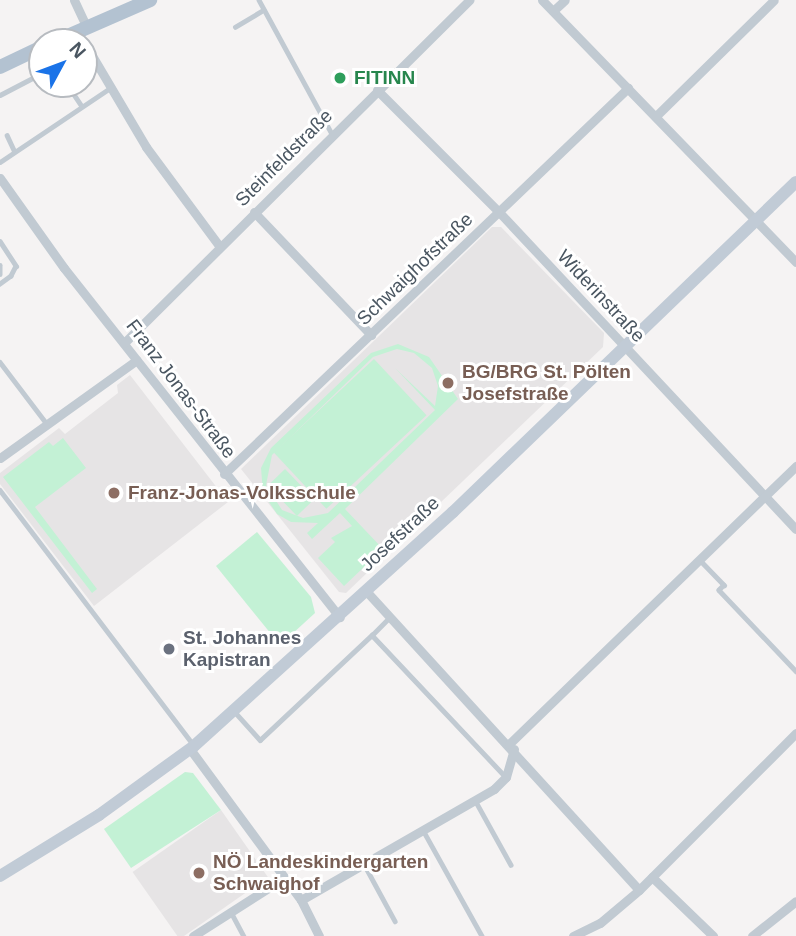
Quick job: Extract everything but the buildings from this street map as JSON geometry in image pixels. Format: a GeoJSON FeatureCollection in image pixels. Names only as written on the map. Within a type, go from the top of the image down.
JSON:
{"type":"FeatureCollection","features":[{"type":"Feature","properties":{"kind":"main road"},"geometry":{"type":"LineString","coordinates":[[98,28],[150,0]]}},
{"type":"Feature","properties":{"kind":"main road"},"geometry":{"type":"LineString","coordinates":[[0,67],[28,54]]}},
{"type":"Feature","properties":{"kind":"street"},"geometry":{"type":"LineString","coordinates":[[74,0],[81,28]]}},
{"type":"Feature","properties":{"kind":"street","name":"Steinfeldstraße"},"geometry":{"type":"LineString","coordinates":[[124,343],[470,0]]}},
{"type":"Feature","properties":{"kind":"street"},"geometry":{"type":"LineString","coordinates":[[542,0],[796,262]]}},
{"type":"Feature","properties":{"kind":"street"},"geometry":{"type":"LineString","coordinates":[[553,11],[565,0]]}},
{"type":"Feature","properties":{"kind":"street"},"geometry":{"type":"LineString","coordinates":[[656,116],[774,0]]}},
{"type":"Feature","properties":{"kind":"street"},"geometry":{"type":"LineString","coordinates":[[98,65],[146,147],[220,247]]}},
{"type":"Feature","properties":{"kind":"street","name":"Schwaighofstraße"},"geometry":{"type":"LineString","coordinates":[[224,474],[628,88]]}},
{"type":"Feature","properties":{"kind":"street","name":"Widerinstraße"},"geometry":{"type":"LineString","coordinates":[[377,90],[499,212],[796,529]]}},
{"type":"Feature","properties":{"kind":"street","name":"Franz Jonas-Straße"},"geometry":{"type":"LineString","coordinates":[[0,178],[224,474],[340,617]]}},
{"type":"Feature","properties":{"kind":"street","name":"Josefstraße"},"geometry":{"type":"LineString","coordinates":[[0,876],[99,815],[192,748],[234,712],[367,592],[796,183]]}},
{"type":"Feature","properties":{"kind":"street"},"geometry":{"type":"LineString","coordinates":[[254,212],[371,335]]}},
{"type":"Feature","properties":{"kind":"street"},"geometry":{"type":"LineString","coordinates":[[0,458],[137,360]]}},
{"type":"Feature","properties":{"kind":"street"},"geometry":{"type":"LineString","coordinates":[[301,900],[474,800],[506,777],[511,746],[796,466]]}},
{"type":"Feature","properties":{"kind":"street"},"geometry":{"type":"LineString","coordinates":[[367,592],[511,746],[639,890]]}},
{"type":"Feature","properties":{"kind":"street"},"geometry":{"type":"LineString","coordinates":[[573,936],[600,923],[639,890],[796,733]]}},
{"type":"Feature","properties":{"kind":"street"},"geometry":{"type":"LineString","coordinates":[[192,748],[301,900],[318,936]]}},
{"type":"Feature","properties":{"kind":"street"},"geometry":{"type":"LineString","coordinates":[[652,877],[713,936]]}},
{"type":"Feature","properties":{"kind":"street"},"geometry":{"type":"LineString","coordinates":[[192,936],[284,878]]}},
{"type":"Feature","properties":{"kind":"street"},"geometry":{"type":"LineString","coordinates":[[752,936],[796,901]]}},
{"type":"Feature","properties":{"kind":"lane"},"geometry":{"type":"LineString","coordinates":[[259,0],[332,134]]}},
{"type":"Feature","properties":{"kind":"lane"},"geometry":{"type":"LineString","coordinates":[[235,27],[263,10]]}},
{"type":"Feature","properties":{"kind":"lane"},"geometry":{"type":"LineString","coordinates":[[0,95],[28,80]]}},
{"type":"Feature","properties":{"kind":"lane"},"geometry":{"type":"LineString","coordinates":[[0,162],[80,105],[110,88]]}},
{"type":"Feature","properties":{"kind":"lane"},"geometry":{"type":"LineString","coordinates":[[76,98],[80,105]]}},
{"type":"Feature","properties":{"kind":"lane"},"geometry":{"type":"LineString","coordinates":[[7,135],[14,150]]}},
{"type":"Feature","properties":{"kind":"lane"},"geometry":{"type":"LineString","coordinates":[[0,241],[16,266],[11,276],[0,284]]}},
{"type":"Feature","properties":{"kind":"lane"},"geometry":{"type":"LineString","coordinates":[[0,265],[0,274]]}},
{"type":"Feature","properties":{"kind":"lane"},"geometry":{"type":"LineString","coordinates":[[0,362],[48,425]]}},
{"type":"Feature","properties":{"kind":"lane"},"geometry":{"type":"LineString","coordinates":[[0,490],[192,748]]}},
{"type":"Feature","properties":{"kind":"lane"},"geometry":{"type":"LineString","coordinates":[[699,561],[724,585],[719,590],[796,671]]}},
{"type":"Feature","properties":{"kind":"lane"},"geometry":{"type":"LineString","coordinates":[[234,712],[260,740],[390,617]]}},
{"type":"Feature","properties":{"kind":"lane"},"geometry":{"type":"LineString","coordinates":[[372,635],[506,777]]}},
{"type":"Feature","properties":{"kind":"lane"},"geometry":{"type":"LineString","coordinates":[[474,800],[511,866]]}},
{"type":"Feature","properties":{"kind":"lane"},"geometry":{"type":"LineString","coordinates":[[423,830],[482,936]]}},
{"type":"Feature","properties":{"kind":"lane"},"geometry":{"type":"LineString","coordinates":[[364,864],[395,921]]}},
{"type":"Feature","properties":{"kind":"lane"},"geometry":{"type":"LineString","coordinates":[[230,912],[244,936]]}},
{"type":"Feature","properties":{"kind":"shaded area","name":"BG/BRG St. Pölten Josefstraße"},"geometry":{"type":"Polygon","coordinates":[[[492,227],[501,227],[604,333],[603,347],[346,593],[339,592],[241,469],[492,227]]]}},
{"type":"Feature","properties":{"kind":"shaded area","name":"Franz-Jonas-Volksschule"},"geometry":{"type":"Polygon","coordinates":[[[130,375],[228,502],[94,606],[0,484],[0,473],[59,428],[65,434],[118,393],[117,385],[130,375]]]}},
{"type":"Feature","properties":{"kind":"shaded area","name":"NÖ Landeskindergarten Schwaighof"},"geometry":{"type":"Polygon","coordinates":[[[221,810],[268,877],[184,936],[177,936],[133,872],[221,810]]]}},
{"type":"Feature","properties":{"kind":"green space"},"geometry":{"type":"Polygon","coordinates":[[[398,344],[429,357],[458,399],[345,509],[383,549],[344,586],[318,558],[335,542],[331,538],[352,526],[340,513],[312,539],[307,533],[318,523],[291,522],[277,514],[263,493],[261,468],[271,448],[371,353],[398,344]],[[397,349],[373,357],[272,455],[266,485],[282,510],[303,518],[328,513],[435,410],[395,368],[435,406],[438,386],[432,368],[414,353],[397,349]]]}},
{"type":"Feature","properties":{"kind":"green space"},"geometry":{"type":"Polygon","coordinates":[[[374,359],[427,415],[326,509],[274,452],[374,359]]]}},
{"type":"Feature","properties":{"kind":"green space"},"geometry":{"type":"Polygon","coordinates":[[[63,438],[86,468],[35,507],[97,589],[92,593],[3,477],[49,442],[53,446],[63,438]]]}},
{"type":"Feature","properties":{"kind":"green space"},"geometry":{"type":"Polygon","coordinates":[[[285,469],[314,499],[297,516],[268,486],[285,469]]]}},
{"type":"Feature","properties":{"kind":"green space"},"geometry":{"type":"Polygon","coordinates":[[[257,532],[311,597],[315,613],[280,645],[216,566],[257,532]]]}},
{"type":"Feature","properties":{"kind":"green space"},"geometry":{"type":"Polygon","coordinates":[[[185,772],[193,773],[221,810],[131,868],[104,829],[185,772]]]}},
{"type":"Feature","properties":{"kind":"place","name":"FITINN"},"geometry":{"type":"Point","coordinates":[340,78]}},
{"type":"Feature","properties":{"kind":"place","name":"BG/BRG St. Pölten Josefstraße"},"geometry":{"type":"Point","coordinates":[448,383]}},
{"type":"Feature","properties":{"kind":"place","name":"Franz-Jonas-Volksschule"},"geometry":{"type":"Point","coordinates":[114,493]}},
{"type":"Feature","properties":{"kind":"place","name":"St. Johannes Kapistran"},"geometry":{"type":"Point","coordinates":[169,649]}},
{"type":"Feature","properties":{"kind":"place","name":"NÖ Landeskindergarten Schwaighof"},"geometry":{"type":"Point","coordinates":[199,873]}}]}
